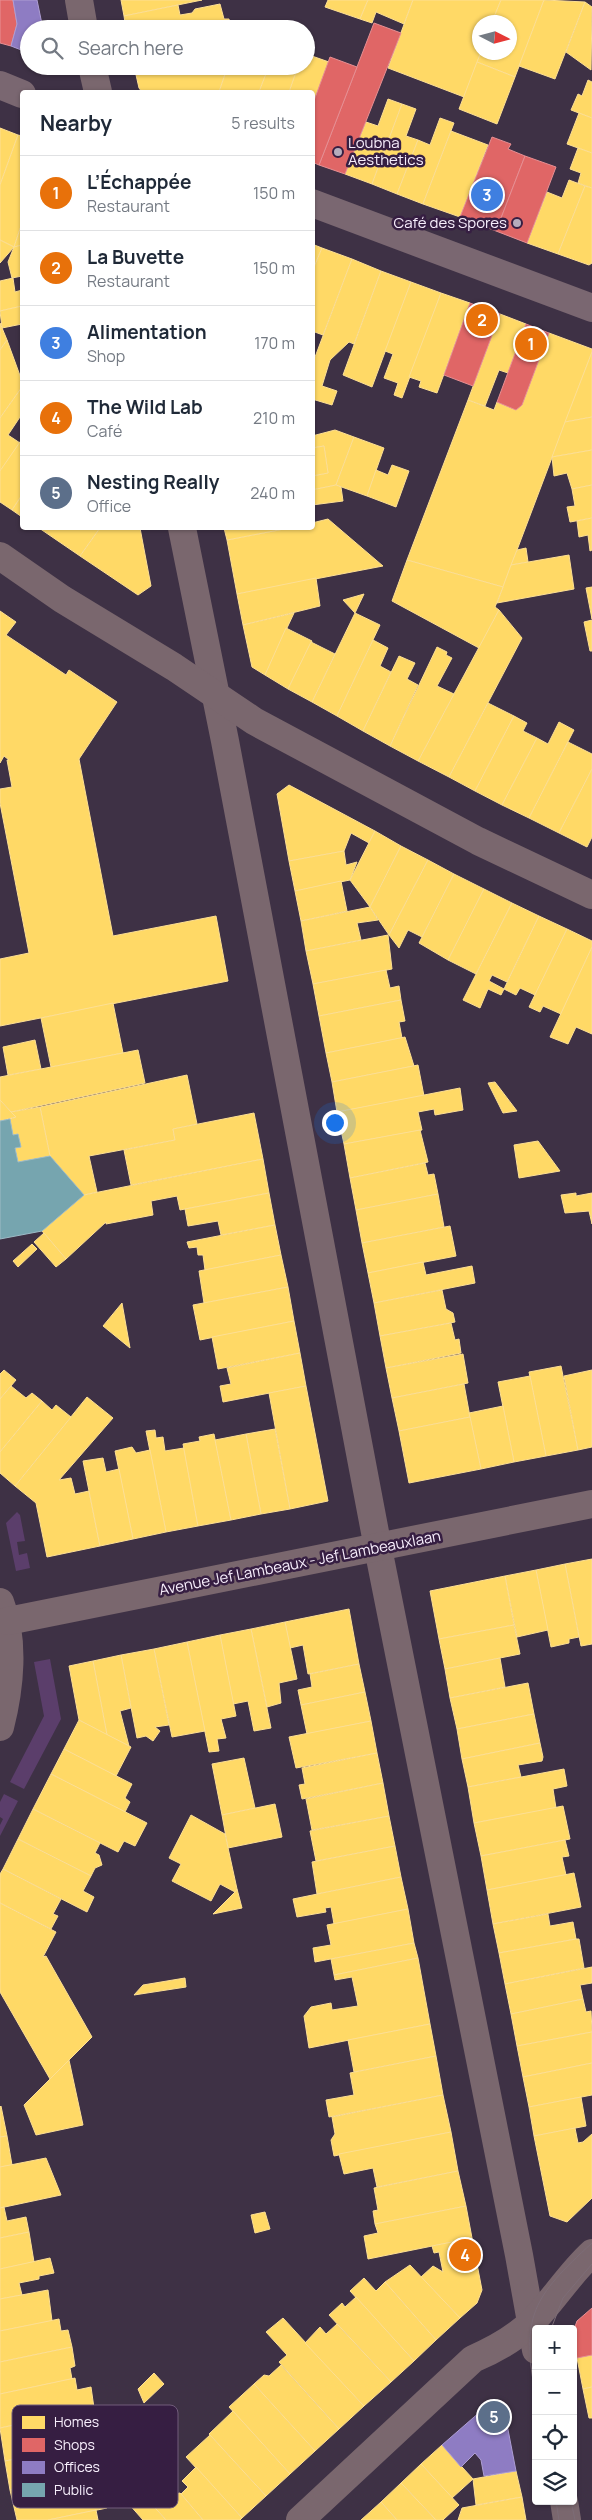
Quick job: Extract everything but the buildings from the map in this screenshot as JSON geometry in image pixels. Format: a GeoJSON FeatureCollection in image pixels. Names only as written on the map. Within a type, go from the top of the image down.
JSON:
{"type":"FeatureCollection","features":[{"type":"Feature","properties":{"kind":"main road"},"geometry":{"type":"LineString","coordinates":[[0,85],[20,93]]}},
{"type":"Feature","properties":{"kind":"main road"},"geometry":{"type":"LineString","coordinates":[[315,203],[592,308]]}},
{"type":"Feature","properties":{"kind":"street"},"geometry":{"type":"LineString","coordinates":[[78,0],[82,20]]}},
{"type":"Feature","properties":{"kind":"street"},"geometry":{"type":"LineString","coordinates":[[94,75],[98,90]]}},
{"type":"Feature","properties":{"kind":"street"},"geometry":{"type":"LineString","coordinates":[[182,530],[216,695],[378,1548],[532,2328]]}},
{"type":"Feature","properties":{"kind":"street"},"geometry":{"type":"LineString","coordinates":[[0,556],[62,599],[174,667],[254,722],[478,841],[592,895]]}},
{"type":"Feature","properties":{"kind":"street","name":"Avenue Jef Lambeaux - Jef Lambeauxlaan"},"geometry":{"type":"LineString","coordinates":[[4,1611],[378,1548],[592,1504]]}},
{"type":"Feature","properties":{"kind":"street"},"geometry":{"type":"LineString","coordinates":[[0,1727],[9,1680],[4,1611]]}},
{"type":"Feature","properties":{"kind":"street"},"geometry":{"type":"LineString","coordinates":[[300,2520],[473,2359],[500,2347],[531,2322],[578,2266],[592,2253]]}},
{"type":"Feature","properties":{"kind":"street"},"geometry":{"type":"LineString","coordinates":[[565,2505],[567,2520]]}},
{"type":"Feature","properties":{"kind":"shaded area"},"geometry":{"type":"Polygon","coordinates":[[[17,1512],[20,1515],[25,1541],[17,1542],[19,1555],[27,1553],[30,1568],[16,1571],[6,1523],[17,1512]]]}},
{"type":"Feature","properties":{"kind":"shaded area"},"geometry":{"type":"Polygon","coordinates":[[[50,1659],[61,1719],[24,1789],[10,1782],[44,1716],[34,1662],[50,1659]]]}},
{"type":"Feature","properties":{"kind":"shaded area"},"geometry":{"type":"Polygon","coordinates":[[[4,1794],[18,1801],[0,1836],[0,1825],[3,1819],[0,1817],[0,1802],[4,1794]]]}},
{"type":"Feature","properties":{"kind":"tram line"},"geometry":{"type":"LineString","coordinates":[[532,2375],[531,2327],[536,2310],[544,2294],[556,2278],[592,2243]]}},
{"type":"Feature","properties":{"kind":"tram line"},"geometry":{"type":"LineString","coordinates":[[553,2325],[563,2298],[592,2264]]}},
{"type":"Feature","properties":{"kind":"tram line"},"geometry":{"type":"LineString","coordinates":[[557,2505],[559,2520]]}},
{"type":"Feature","properties":{"kind":"tram line"},"geometry":{"type":"LineString","coordinates":[[572,2505],[575,2520]]}},
{"type":"Feature","properties":{"kind":"place","name":"Loubna Aesthetics"},"geometry":{"type":"Point","coordinates":[338,152]}},
{"type":"Feature","properties":{"kind":"place","name":"Alimentation"},"geometry":{"type":"Point","coordinates":[487,195]}},
{"type":"Feature","properties":{"kind":"place","name":"Café des Spores"},"geometry":{"type":"Point","coordinates":[517,223]}},
{"type":"Feature","properties":{"kind":"place","name":"La Buvette"},"geometry":{"type":"Point","coordinates":[482,320]}},
{"type":"Feature","properties":{"kind":"place","name":"L’Échappée"},"geometry":{"type":"Point","coordinates":[531,344]}},
{"type":"Feature","properties":{"kind":"place","name":"The Wild Lab"},"geometry":{"type":"Point","coordinates":[465,2255]}},
{"type":"Feature","properties":{"kind":"place","name":"Nesting Really"},"geometry":{"type":"Point","coordinates":[494,2417]}}]}
